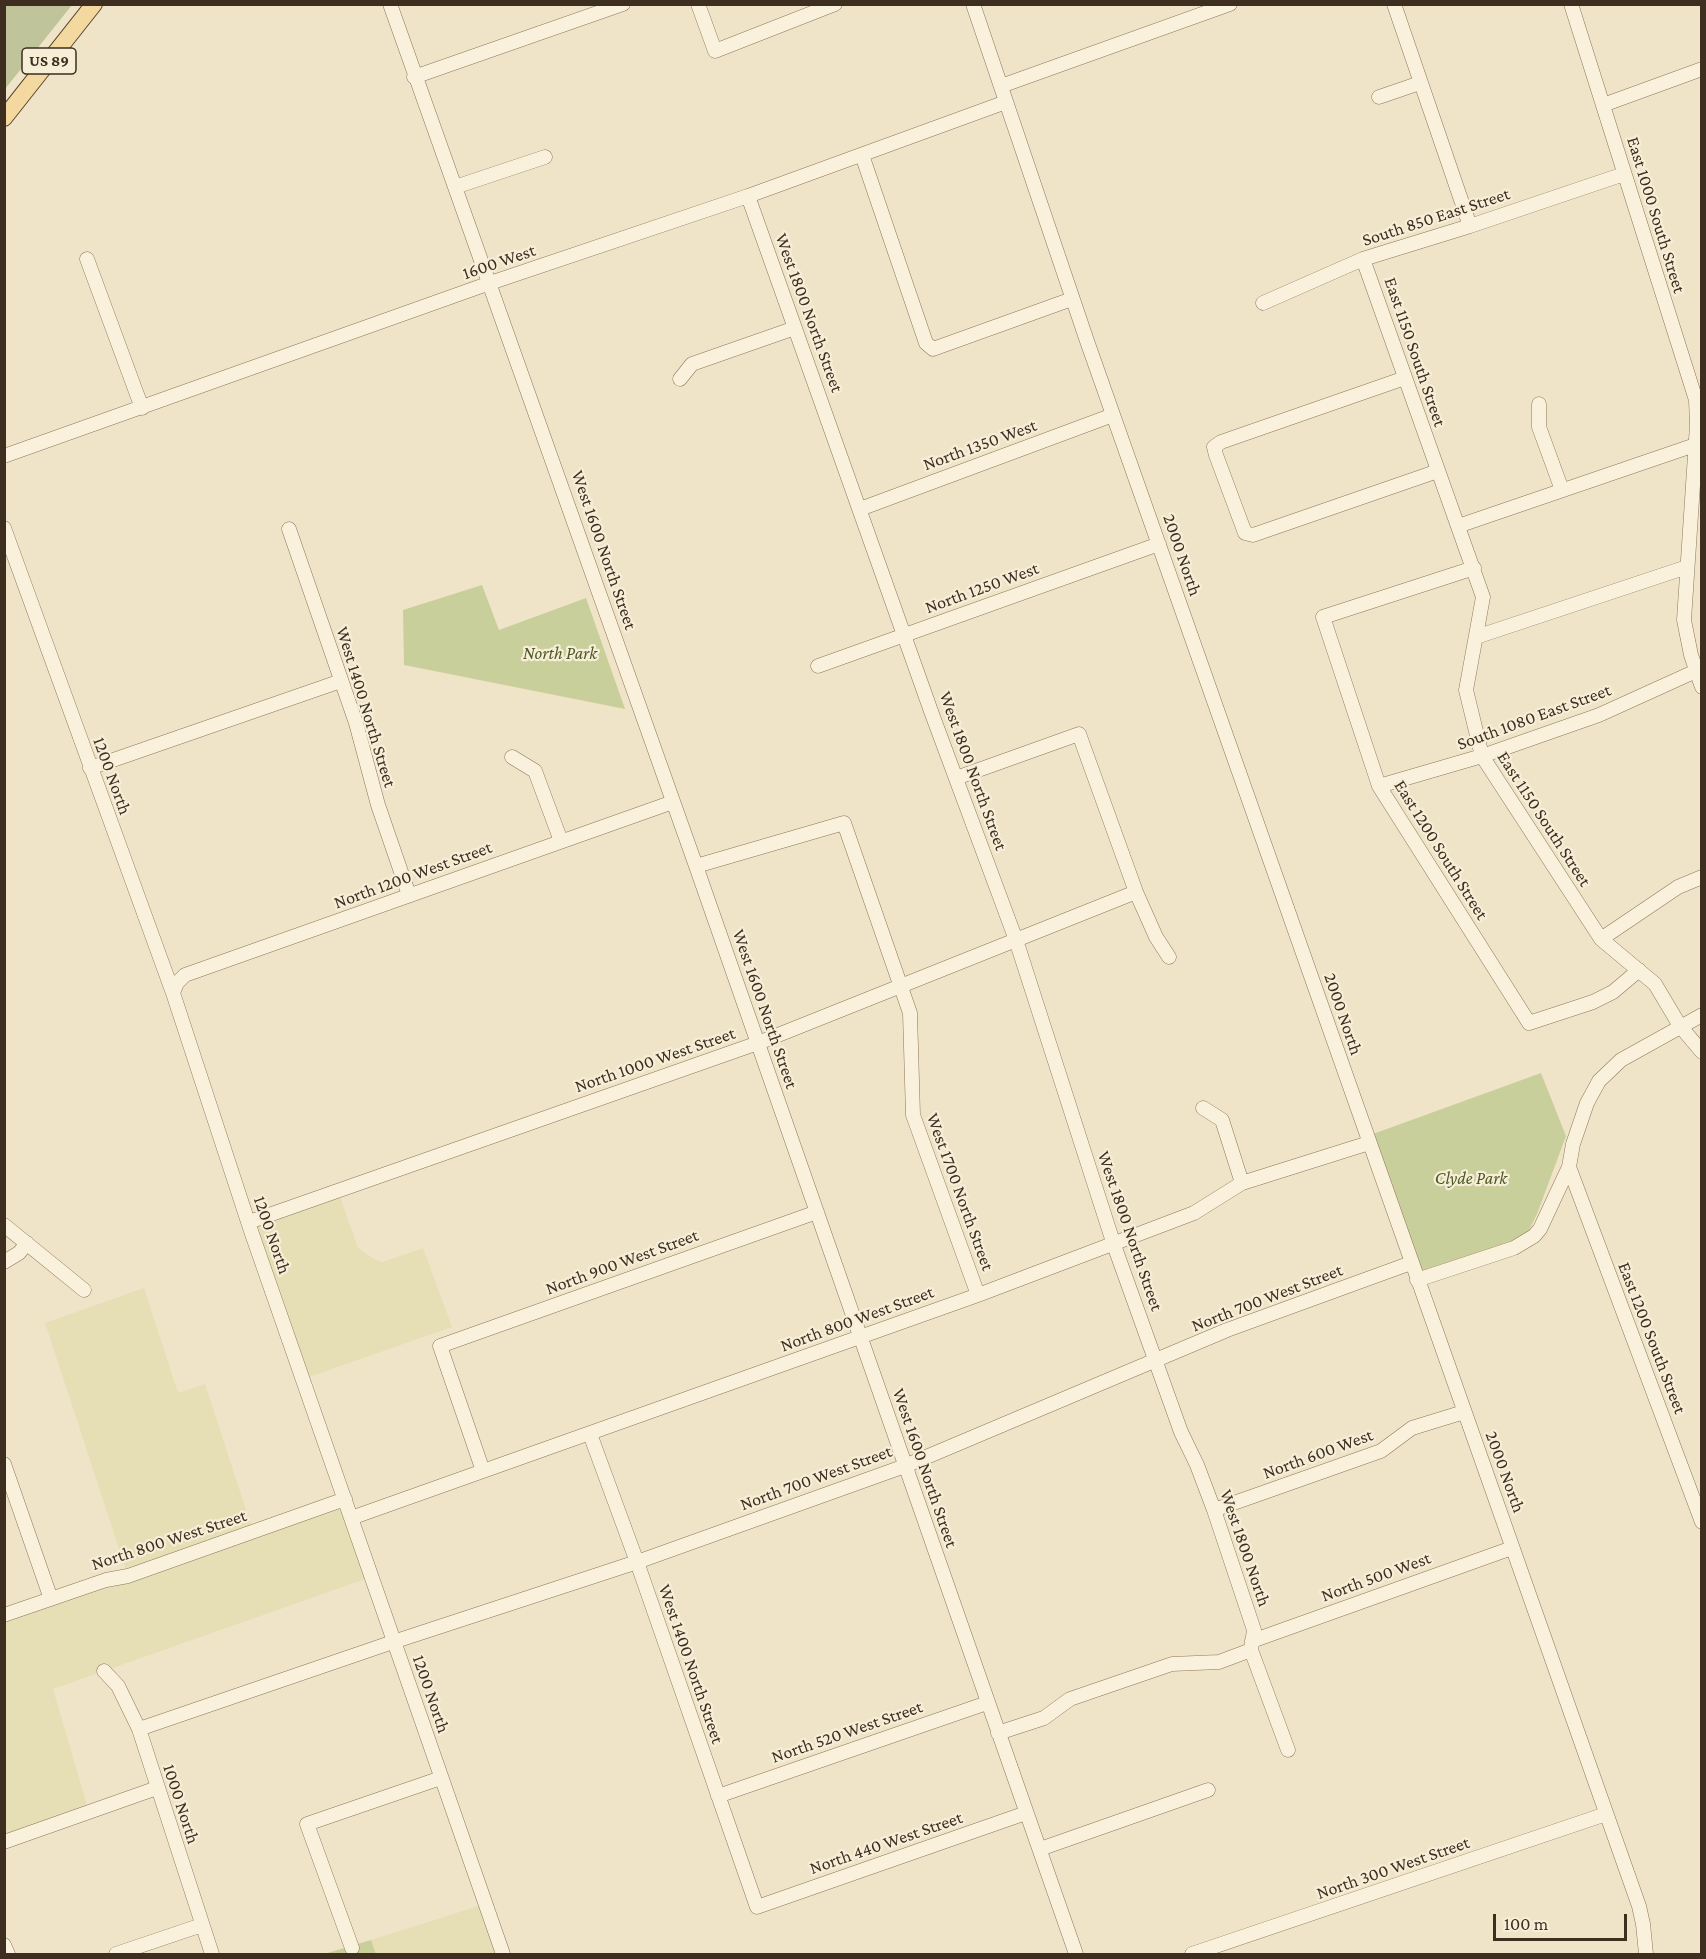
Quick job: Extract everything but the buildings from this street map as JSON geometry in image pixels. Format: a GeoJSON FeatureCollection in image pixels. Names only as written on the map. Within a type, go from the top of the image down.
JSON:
{"type":"FeatureCollection","features":[{"type":"Feature","properties":{"kind":"main road","name":"US 89"},"geometry":{"type":"LineString","coordinates":[[4,118],[94,4]]}},
{"type":"Feature","properties":{"kind":"street","name":"West 1600 North Street"},"geometry":{"type":"LineString","coordinates":[[390,4],[414,77],[490,283],[674,802],[1076,1954]]}},
{"type":"Feature","properties":{"kind":"street"},"geometry":{"type":"LineString","coordinates":[[414,77],[623,4]]}},
{"type":"Feature","properties":{"kind":"street"},"geometry":{"type":"LineString","coordinates":[[698,4],[715,51],[835,4]]}},
{"type":"Feature","properties":{"kind":"street","name":"2000 North"},"geometry":{"type":"LineString","coordinates":[[973,4],[1072,299],[1639,1906],[1646,1954]]}},
{"type":"Feature","properties":{"kind":"street"},"geometry":{"type":"LineString","coordinates":[[1001,86],[1230,4]]}},
{"type":"Feature","properties":{"kind":"street"},"geometry":{"type":"LineString","coordinates":[[1394,4],[1470,226]]}},
{"type":"Feature","properties":{"kind":"street","name":"East 1000 South Street"},"geometry":{"type":"LineString","coordinates":[[1571,4],[1696,400],[1697,482],[1687,567],[1684,620],[1695,637],[1696,671],[1701,687]]}},
{"type":"Feature","properties":{"kind":"street"},"geometry":{"type":"LineString","coordinates":[[1603,105],[1701,69]]}},
{"type":"Feature","properties":{"kind":"street"},"geometry":{"type":"LineString","coordinates":[[1379,97],[1420,83]]}},
{"type":"Feature","properties":{"kind":"street","name":"1600 West"},"geometry":{"type":"LineString","coordinates":[[4,456],[490,283],[748,196],[1006,102]]}},
{"type":"Feature","properties":{"kind":"street"},"geometry":{"type":"LineString","coordinates":[[862,155],[926,343],[933,349],[1072,299]]}},
{"type":"Feature","properties":{"kind":"street"},"geometry":{"type":"LineString","coordinates":[[455,187],[545,157]]}},
{"type":"Feature","properties":{"kind":"street","name":"South 850 East Street"},"geometry":{"type":"LineString","coordinates":[[1263,303],[1363,259],[1624,174]]}},
{"type":"Feature","properties":{"kind":"street","name":"West 1800 North Street"},"geometry":{"type":"LineString","coordinates":[[748,196],[1016,940],[1114,1245],[1155,1361]]}},
{"type":"Feature","properties":{"kind":"street"},"geometry":{"type":"LineString","coordinates":[[87,259],[142,408]]}},
{"type":"Feature","properties":{"kind":"street","name":"East 1150 South Street"},"geometry":{"type":"LineString","coordinates":[[1363,259],[1483,597],[1466,690],[1482,756],[1601,939],[1655,984],[1680,1026],[1701,1052]]}},
{"type":"Feature","properties":{"kind":"street"},"geometry":{"type":"LineString","coordinates":[[680,379],[692,364],[795,328]]}},
{"type":"Feature","properties":{"kind":"street"},"geometry":{"type":"LineString","coordinates":[[1405,378],[1221,442],[1214,447],[1245,533],[1253,535],[1438,471]]}},
{"type":"Feature","properties":{"kind":"street"},"geometry":{"type":"LineString","coordinates":[[1539,404],[1539,426],[1562,490]]}},
{"type":"Feature","properties":{"kind":"street","name":"North 1350 West"},"geometry":{"type":"LineString","coordinates":[[860,509],[1113,415]]}},
{"type":"Feature","properties":{"kind":"street"},"geometry":{"type":"LineString","coordinates":[[1458,526],[1695,445]]}},
{"type":"Feature","properties":{"kind":"street","name":"1200 North"},"geometry":{"type":"LineString","coordinates":[[4,528],[173,993],[393,1642],[503,1954]]}},
{"type":"Feature","properties":{"kind":"street","name":"West 1400 North Street"},"geometry":{"type":"LineString","coordinates":[[288,529],[356,723],[378,806],[409,895]]}},
{"type":"Feature","properties":{"kind":"street","name":"North 1250 West"},"geometry":{"type":"LineString","coordinates":[[818,666],[1158,544]]}},
{"type":"Feature","properties":{"kind":"street"},"geometry":{"type":"LineString","coordinates":[[1476,637],[1687,567]]}},
{"type":"Feature","properties":{"kind":"street","name":"East 1200 South Street"},"geometry":{"type":"LineString","coordinates":[[1474,568],[1323,617],[1379,786],[1529,1023],[1593,1002],[1613,992],[1639,970]]}},
{"type":"Feature","properties":{"kind":"street","name":"South 1080 East Street"},"geometry":{"type":"LineString","coordinates":[[1379,786],[1482,756],[1599,715],[1696,671]]}},
{"type":"Feature","properties":{"kind":"street"},"geometry":{"type":"LineString","coordinates":[[90,768],[341,681]]}},
{"type":"Feature","properties":{"kind":"street"},"geometry":{"type":"LineString","coordinates":[[956,778],[1079,734],[1136,892],[1156,937],[1169,957]]}},
{"type":"Feature","properties":{"kind":"street"},"geometry":{"type":"LineString","coordinates":[[512,757],[535,771],[561,841]]}},
{"type":"Feature","properties":{"kind":"street","name":"North 1200 West Street"},"geometry":{"type":"LineString","coordinates":[[173,993],[177,983],[185,975],[674,802]]}},
{"type":"Feature","properties":{"kind":"street","name":"West 1700 North Street"},"geometry":{"type":"LineString","coordinates":[[696,866],[844,823],[910,1013],[913,1115],[978,1295]]}},
{"type":"Feature","properties":{"kind":"street"},"geometry":{"type":"LineString","coordinates":[[1601,939],[1678,887],[1701,877]]}},
{"type":"Feature","properties":{"kind":"street","name":"North 1000 West Street"},"geometry":{"type":"LineString","coordinates":[[249,1222],[758,1043],[1136,892]]}},
{"type":"Feature","properties":{"kind":"street"},"geometry":{"type":"LineString","coordinates":[[1417,1280],[1525,1243],[1540,1229],[1569,1167],[1573,1144],[1587,1103],[1599,1081],[1621,1059],[1701,1015]]}},
{"type":"Feature","properties":{"kind":"street"},"geometry":{"type":"LineString","coordinates":[[1203,1108],[1222,1120],[1242,1183]]}},
{"type":"Feature","properties":{"kind":"street","name":"North 800 West Street"},"geometry":{"type":"LineString","coordinates":[[351,1518],[1114,1245],[1194,1213],[1242,1183],[1369,1143]]}},
{"type":"Feature","properties":{"kind":"street","name":"East 1200 South Street"},"geometry":{"type":"LineString","coordinates":[[1569,1167],[1701,1522]]}},
{"type":"Feature","properties":{"kind":"street","name":"North 900 West Street"},"geometry":{"type":"LineString","coordinates":[[483,1471],[440,1346],[817,1212]]}},
{"type":"Feature","properties":{"kind":"street"},"geometry":{"type":"LineString","coordinates":[[4,1225],[84,1290]]}},
{"type":"Feature","properties":{"kind":"street"},"geometry":{"type":"LineString","coordinates":[[4,1262],[19,1253],[27,1244]]}},
{"type":"Feature","properties":{"kind":"street","name":"North 700 West Street"},"geometry":{"type":"LineString","coordinates":[[139,1729],[637,1562],[905,1466],[1227,1330],[1411,1263]]}},
{"type":"Feature","properties":{"kind":"street","name":"West 1800 North"},"geometry":{"type":"LineString","coordinates":[[1155,1361],[1181,1432],[1214,1510],[1254,1630],[1252,1645],[1288,1749]]}},
{"type":"Feature","properties":{"kind":"street","name":"North 600 West"},"geometry":{"type":"LineString","coordinates":[[1214,1510],[1381,1451],[1412,1428],[1464,1412]]}},
{"type":"Feature","properties":{"kind":"street","name":"West 1400 North Street"},"geometry":{"type":"LineString","coordinates":[[590,1434],[757,1907]]}},
{"type":"Feature","properties":{"kind":"street"},"geometry":{"type":"LineString","coordinates":[[4,1464],[51,1599]]}},
{"type":"Feature","properties":{"kind":"street","name":"North 800 West Street"},"geometry":{"type":"LineString","coordinates":[[4,1615],[106,1580],[128,1576],[345,1499]]}},
{"type":"Feature","properties":{"kind":"street","name":"North 500 West"},"geometry":{"type":"LineString","coordinates":[[998,1733],[1044,1718],[1070,1699],[1172,1664],[1219,1662],[1252,1645],[1512,1548]]}},
{"type":"Feature","properties":{"kind":"street","name":"1000 North"},"geometry":{"type":"LineString","coordinates":[[104,1671],[118,1686],[139,1729],[212,1954]]}},
{"type":"Feature","properties":{"kind":"street","name":"North 520 West Street"},"geometry":{"type":"LineString","coordinates":[[718,1796],[987,1703]]}},
{"type":"Feature","properties":{"kind":"street"},"geometry":{"type":"LineString","coordinates":[[352,1948],[307,1824],[441,1778]]}},
{"type":"Feature","properties":{"kind":"street"},"geometry":{"type":"LineString","coordinates":[[4,1842],[157,1788]]}},
{"type":"Feature","properties":{"kind":"street"},"geometry":{"type":"LineString","coordinates":[[1040,1849],[1208,1790]]}},
{"type":"Feature","properties":{"kind":"street","name":"North 440 West Street"},"geometry":{"type":"LineString","coordinates":[[757,1907],[1026,1813]]}},
{"type":"Feature","properties":{"kind":"street","name":"North 300 West Street"},"geometry":{"type":"LineString","coordinates":[[1192,1954],[1606,1814]]}},
{"type":"Feature","properties":{"kind":"street"},"geometry":{"type":"LineString","coordinates":[[116,1954],[202,1925]]}},
{"type":"Feature","properties":{"kind":"street"},"geometry":{"type":"LineString","coordinates":[[4,1945],[8,1954]]}},
{"type":"Feature","properties":{"kind":"shaded area"},"geometry":{"type":"Polygon","coordinates":[[[338,1191],[358,1248],[374,1259],[382,1262],[423,1248],[452,1327],[303,1379],[249,1222],[338,1191]]]}},
{"type":"Feature","properties":{"kind":"shaded area"},"geometry":{"type":"Polygon","coordinates":[[[144,1288],[178,1393],[205,1384],[253,1531],[345,1499],[371,1577],[53,1689],[89,1812],[5,1842],[4,1615],[128,1576],[45,1323],[144,1288]]]}},
{"type":"Feature","properties":{"kind":"shaded area"},"geometry":{"type":"Polygon","coordinates":[[[485,1904],[503,1954],[376,1954],[371,1940],[485,1904]]]}},
{"type":"Feature","properties":{"kind":"green space"},"geometry":{"type":"Polygon","coordinates":[[[4,5],[72,5],[5,89],[4,5]]]}},
{"type":"Feature","properties":{"kind":"green space","name":"North Park"},"geometry":{"type":"Polygon","coordinates":[[[482,585],[499,630],[586,598],[625,709],[404,665],[403,610],[482,585]]]}},
{"type":"Feature","properties":{"kind":"green space","name":"Clyde Park"},"geometry":{"type":"Polygon","coordinates":[[[1541,1073],[1566,1136],[1537,1214],[1527,1234],[1501,1247],[1421,1272],[1373,1134],[1541,1073]]]}},
{"type":"Feature","properties":{"kind":"green space"},"geometry":{"type":"Polygon","coordinates":[[[371,1940],[376,1954],[324,1954],[371,1940]]]}}]}
